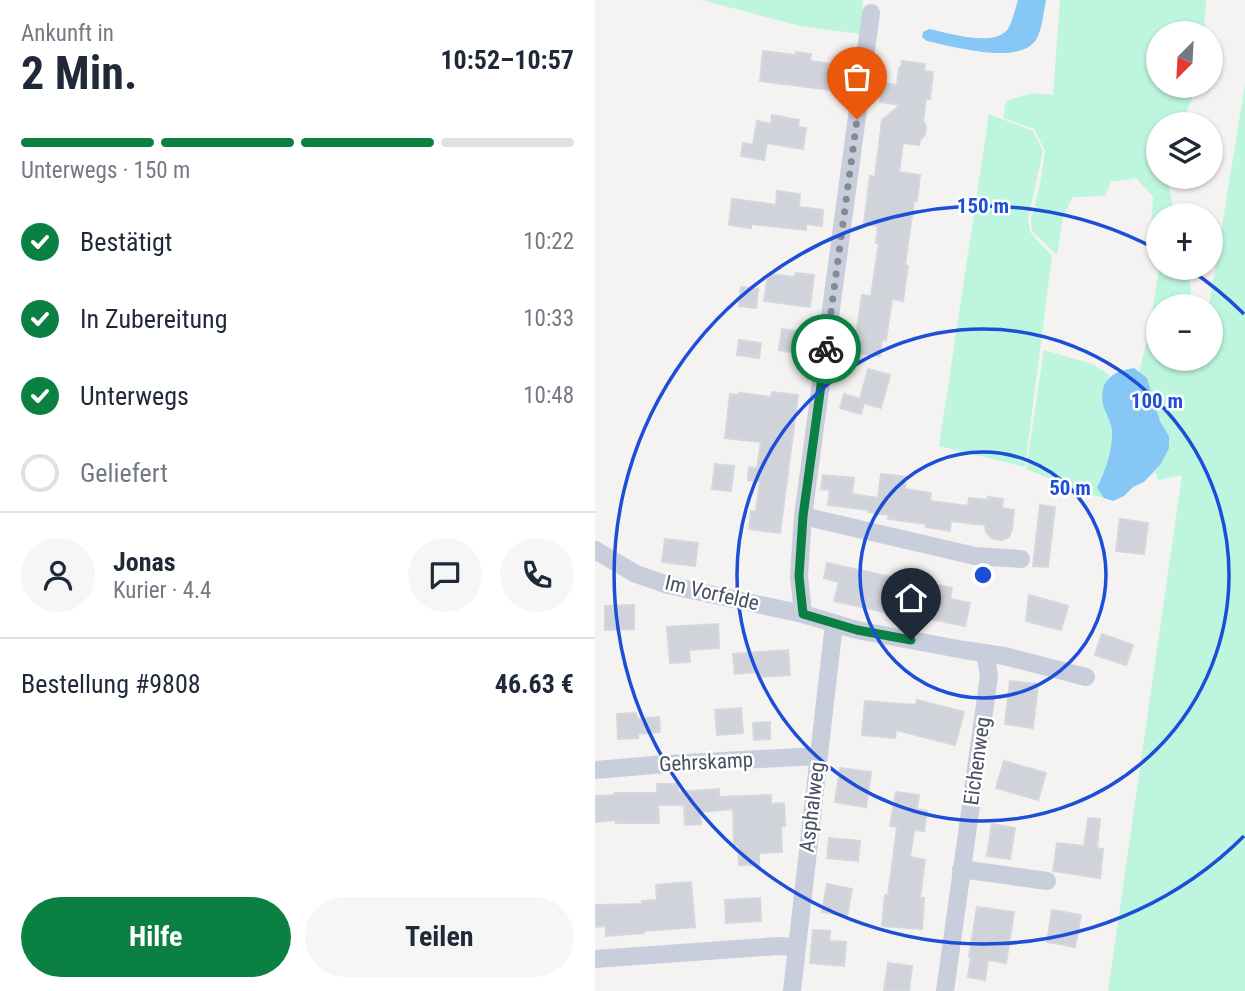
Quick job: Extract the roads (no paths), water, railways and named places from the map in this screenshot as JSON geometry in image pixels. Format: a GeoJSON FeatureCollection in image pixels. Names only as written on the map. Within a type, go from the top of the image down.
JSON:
{"type":"FeatureCollection","features":[{"type":"Feature","properties":{"kind":"street"},"geometry":{"type":"LineString","coordinates":[[803,614],[799,576],[803,516],[871,13]]}},
{"type":"Feature","properties":{"kind":"street"},"geometry":{"type":"LineString","coordinates":[[803,516],[975,556],[1021,559]]}},
{"type":"Feature","properties":{"kind":"street","name":"Im Vorfelde"},"geometry":{"type":"LineString","coordinates":[[595,550],[636,574],[668,585],[803,614],[834,624]]}},
{"type":"Feature","properties":{"kind":"street"},"geometry":{"type":"LineString","coordinates":[[834,624],[1004,656],[1086,677]]}},
{"type":"Feature","properties":{"kind":"street","name":"Asphalweg"},"geometry":{"type":"LineString","coordinates":[[792,991],[834,624]]}},
{"type":"Feature","properties":{"kind":"street","name":"Eichenweg"},"geometry":{"type":"LineString","coordinates":[[945,991],[989,676],[985,653]]}},
{"type":"Feature","properties":{"kind":"street","name":"Gehrskamp"},"geometry":{"type":"LineString","coordinates":[[595,769],[818,756]]}},
{"type":"Feature","properties":{"kind":"street"},"geometry":{"type":"LineString","coordinates":[[961,869],[1047,881]]}},
{"type":"Feature","properties":{"kind":"street"},"geometry":{"type":"LineString","coordinates":[[595,959],[796,947]]}},
{"type":"Feature","properties":{"kind":"water"},"geometry":{"type":"Polygon","coordinates":[[[1018,0],[1046,0],[1042,25],[1037,38],[1029,47],[1002,53],[986,52],[927,41],[922,37],[923,32],[929,29],[972,38],[1003,34],[1009,27],[1018,0]]]}},
{"type":"Feature","properties":{"kind":"water"},"geometry":{"type":"Polygon","coordinates":[[[1134,368],[1147,378],[1160,421],[1169,436],[1169,448],[1161,464],[1144,482],[1113,501],[1104,498],[1097,488],[1108,460],[1112,438],[1103,404],[1103,389],[1114,374],[1134,368]]]}}]}
